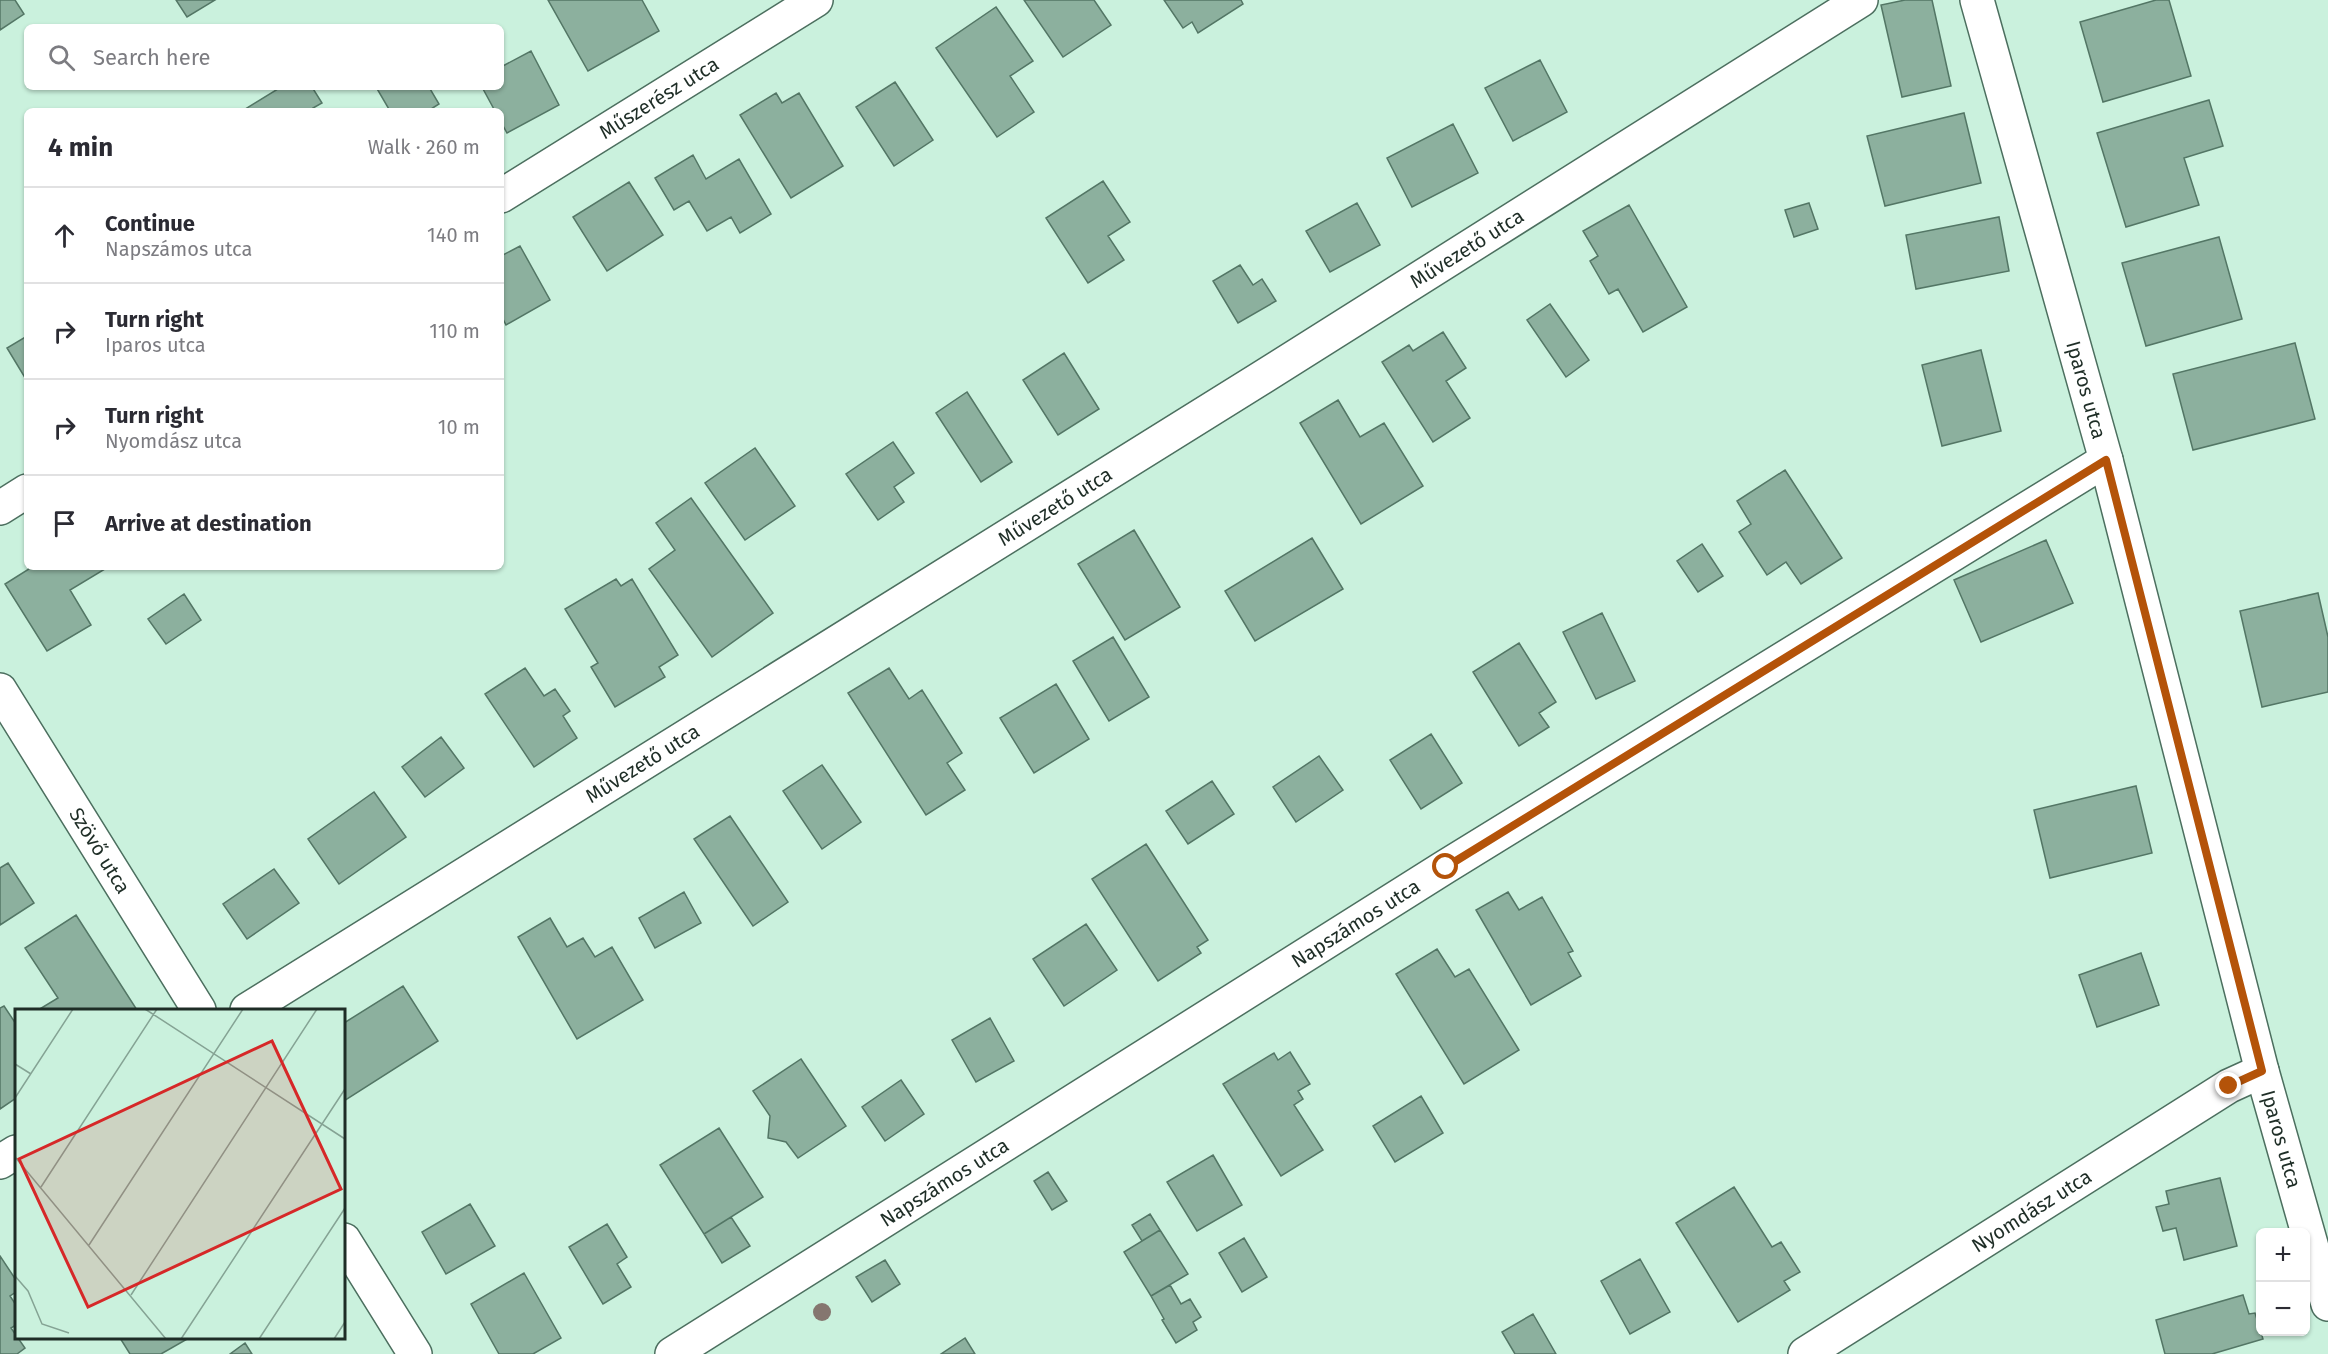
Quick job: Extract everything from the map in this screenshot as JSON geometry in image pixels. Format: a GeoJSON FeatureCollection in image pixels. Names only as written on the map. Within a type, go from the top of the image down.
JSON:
{"type":"FeatureCollection","features":[{"type":"Feature","properties":{"kind":"street","name":"Műszerész utca"},"geometry":{"type":"LineString","coordinates":[[504,194],[816,0]]}},
{"type":"Feature","properties":{"kind":"street","name":"Művezető utca"},"geometry":{"type":"LineString","coordinates":[[250,1009],[1238,393],[1861,0]]}},
{"type":"Feature","properties":{"kind":"street","name":"Iparos utca"},"geometry":{"type":"LineString","coordinates":[[1977,0],[2106,460],[2262,1071],[2328,1304]]}},
{"type":"Feature","properties":{"kind":"street","name":"Napszámos utca"},"geometry":{"type":"LineString","coordinates":[[672,1354],[1456,861],[2106,460]]}},
{"type":"Feature","properties":{"kind":"street"},"geometry":{"type":"LineString","coordinates":[[0,508],[24,493]]}},
{"type":"Feature","properties":{"kind":"street","name":"Szövő utca"},"geometry":{"type":"LineString","coordinates":[[0,690],[199,1009]]}},
{"type":"Feature","properties":{"kind":"street","name":"Nyomdász utca"},"geometry":{"type":"LineString","coordinates":[[1805,1354],[2229,1086],[2262,1071]]}},
{"type":"Feature","properties":{"kind":"street"},"geometry":{"type":"LineString","coordinates":[[0,1162],[15,1153]]}},
{"type":"Feature","properties":{"kind":"street"},"geometry":{"type":"LineString","coordinates":[[345,1242],[415,1354]]}},
{"type":"Feature","properties":{"kind":"building"},"geometry":{"type":"Polygon","coordinates":[[[0,0],[15,0],[24,14],[0,30],[0,0]]]}},
{"type":"Feature","properties":{"kind":"building"},"geometry":{"type":"Polygon","coordinates":[[[176,0],[215,0],[187,17],[176,0]]]}},
{"type":"Feature","properties":{"kind":"building"},"geometry":{"type":"Polygon","coordinates":[[[548,0],[642,0],[659,31],[588,71],[548,0]]]}},
{"type":"Feature","properties":{"kind":"building"},"geometry":{"type":"Polygon","coordinates":[[[1024,0],[1094,0],[1111,25],[1063,57],[1024,0]]]}},
{"type":"Feature","properties":{"kind":"building"},"geometry":{"type":"Polygon","coordinates":[[[1164,0],[1241,0],[1243,4],[1198,33],[1192,22],[1183,28],[1164,0]]]}},
{"type":"Feature","properties":{"kind":"building"},"geometry":{"type":"Polygon","coordinates":[[[1905,0],[1932,0],[1951,86],[1902,97],[1881,5],[1905,0]]]}},
{"type":"Feature","properties":{"kind":"building"},"geometry":{"type":"Polygon","coordinates":[[[2156,0],[2169,0],[2191,76],[2103,102],[2080,22],[2156,0]]]}},
{"type":"Feature","properties":{"kind":"building"},"geometry":{"type":"Polygon","coordinates":[[[996,7],[1033,61],[1010,76],[1034,112],[997,137],[936,48],[996,7]]]}},
{"type":"Feature","properties":{"kind":"building"},"geometry":{"type":"Polygon","coordinates":[[[531,51],[559,105],[507,133],[504,128],[504,108],[493,108],[484,90],[504,90],[504,65],[531,51]]]}},
{"type":"Feature","properties":{"kind":"building"},"geometry":{"type":"Polygon","coordinates":[[[1540,60],[1567,112],[1513,141],[1485,88],[1540,60]]]}},
{"type":"Feature","properties":{"kind":"building"},"geometry":{"type":"Polygon","coordinates":[[[895,82],[933,140],[894,166],[856,107],[895,82]]]}},
{"type":"Feature","properties":{"kind":"building"},"geometry":{"type":"Polygon","coordinates":[[[276,90],[314,90],[322,103],[313,108],[247,108],[276,90]]]}},
{"type":"Feature","properties":{"kind":"building"},"geometry":{"type":"Polygon","coordinates":[[[378,90],[431,90],[439,104],[433,108],[388,108],[378,90]]]}},
{"type":"Feature","properties":{"kind":"building"},"geometry":{"type":"Polygon","coordinates":[[[776,93],[782,103],[799,93],[843,166],[791,198],[740,115],[776,93]]]}},
{"type":"Feature","properties":{"kind":"building"},"geometry":{"type":"Polygon","coordinates":[[[2209,100],[2223,146],[2184,158],[2199,205],[2126,227],[2097,133],[2209,100]]]}},
{"type":"Feature","properties":{"kind":"building"},"geometry":{"type":"Polygon","coordinates":[[[1964,113],[1981,183],[1885,206],[1867,136],[1964,113]]]}},
{"type":"Feature","properties":{"kind":"building"},"geometry":{"type":"Polygon","coordinates":[[[1453,124],[1478,173],[1412,207],[1387,158],[1453,124]]]}},
{"type":"Feature","properties":{"kind":"building"},"geometry":{"type":"Polygon","coordinates":[[[693,155],[706,179],[739,159],[771,214],[740,233],[731,217],[707,231],[689,201],[674,210],[655,178],[693,155]]]}},
{"type":"Feature","properties":{"kind":"building"},"geometry":{"type":"Polygon","coordinates":[[[1103,181],[1130,222],[1108,236],[1124,260],[1088,283],[1046,218],[1103,181]]]}},
{"type":"Feature","properties":{"kind":"building"},"geometry":{"type":"Polygon","coordinates":[[[629,182],[663,235],[607,271],[573,217],[629,182]]]}},
{"type":"Feature","properties":{"kind":"building"},"geometry":{"type":"Polygon","coordinates":[[[1357,203],[1380,245],[1330,272],[1306,231],[1357,203]]]}},
{"type":"Feature","properties":{"kind":"building"},"geometry":{"type":"Polygon","coordinates":[[[1809,203],[1818,229],[1794,237],[1785,210],[1809,203]]]}},
{"type":"Feature","properties":{"kind":"building"},"geometry":{"type":"Polygon","coordinates":[[[1629,205],[1687,307],[1643,332],[1618,289],[1609,294],[1590,261],[1598,256],[1583,231],[1629,205]]]}},
{"type":"Feature","properties":{"kind":"building"},"geometry":{"type":"Polygon","coordinates":[[[1999,217],[2009,271],[1916,289],[1906,235],[1999,217]]]}},
{"type":"Feature","properties":{"kind":"building"},"geometry":{"type":"Polygon","coordinates":[[[2219,237],[2242,319],[2146,346],[2122,263],[2219,237]]]}},
{"type":"Feature","properties":{"kind":"building"},"geometry":{"type":"Polygon","coordinates":[[[520,246],[550,300],[506,325],[504,321],[504,254],[520,246]]]}},
{"type":"Feature","properties":{"kind":"building"},"geometry":{"type":"Polygon","coordinates":[[[1240,265],[1253,285],[1262,279],[1276,301],[1238,323],[1213,281],[1240,265]]]}},
{"type":"Feature","properties":{"kind":"building"},"geometry":{"type":"Polygon","coordinates":[[[1550,304],[1589,360],[1566,377],[1527,320],[1550,304]]]}},
{"type":"Feature","properties":{"kind":"building"},"geometry":{"type":"Polygon","coordinates":[[[1443,332],[1466,368],[1446,381],[1470,418],[1433,442],[1382,362],[1409,345],[1413,351],[1443,332]]]}},
{"type":"Feature","properties":{"kind":"building"},"geometry":{"type":"Polygon","coordinates":[[[24,338],[24,376],[7,348],[24,338]]]}},
{"type":"Feature","properties":{"kind":"building"},"geometry":{"type":"Polygon","coordinates":[[[2295,343],[2315,419],[2193,450],[2173,374],[2295,343]]]}},
{"type":"Feature","properties":{"kind":"building"},"geometry":{"type":"Polygon","coordinates":[[[1981,350],[2001,431],[1942,446],[1922,365],[1981,350]]]}},
{"type":"Feature","properties":{"kind":"building"},"geometry":{"type":"Polygon","coordinates":[[[1064,353],[1099,409],[1058,435],[1023,380],[1064,353]]]}},
{"type":"Feature","properties":{"kind":"building"},"geometry":{"type":"Polygon","coordinates":[[[967,392],[1012,462],[981,482],[936,413],[967,392]]]}},
{"type":"Feature","properties":{"kind":"building"},"geometry":{"type":"Polygon","coordinates":[[[1338,400],[1360,437],[1384,423],[1423,486],[1361,524],[1300,423],[1338,400]]]}},
{"type":"Feature","properties":{"kind":"building"},"geometry":{"type":"Polygon","coordinates":[[[893,442],[914,473],[894,487],[904,502],[878,520],[846,474],[893,442]]]}},
{"type":"Feature","properties":{"kind":"building"},"geometry":{"type":"Polygon","coordinates":[[[755,448],[795,506],[745,540],[705,483],[755,448]]]}},
{"type":"Feature","properties":{"kind":"building"},"geometry":{"type":"Polygon","coordinates":[[[1785,470],[1842,558],[1801,584],[1786,562],[1767,575],[1739,532],[1751,524],[1737,501],[1785,470]]]}},
{"type":"Feature","properties":{"kind":"building"},"geometry":{"type":"Polygon","coordinates":[[[691,498],[773,613],[712,657],[649,569],[675,550],[656,523],[691,498]]]}},
{"type":"Feature","properties":{"kind":"building"},"geometry":{"type":"Polygon","coordinates":[[[1134,530],[1180,607],[1125,640],[1078,564],[1134,530]]]}},
{"type":"Feature","properties":{"kind":"building"},"geometry":{"type":"Polygon","coordinates":[[[1312,538],[1343,589],[1255,641],[1225,591],[1312,538]]]}},
{"type":"Feature","properties":{"kind":"building"},"geometry":{"type":"Polygon","coordinates":[[[2046,540],[2073,603],[1981,642],[1954,580],[2046,540]]]}},
{"type":"Feature","properties":{"kind":"building"},"geometry":{"type":"Polygon","coordinates":[[[1702,544],[1723,576],[1698,592],[1677,561],[1702,544]]]}},
{"type":"Feature","properties":{"kind":"building"},"geometry":{"type":"Polygon","coordinates":[[[27,570],[103,570],[70,590],[91,625],[47,651],[5,584],[27,570]]]}},
{"type":"Feature","properties":{"kind":"building"},"geometry":{"type":"Polygon","coordinates":[[[616,579],[621,586],[632,579],[678,655],[659,667],[665,677],[615,707],[591,667],[598,663],[565,609],[616,579]]]}},
{"type":"Feature","properties":{"kind":"building"},"geometry":{"type":"Polygon","coordinates":[[[2318,593],[2328,637],[2328,692],[2262,707],[2240,611],[2318,593]]]}},
{"type":"Feature","properties":{"kind":"building"},"geometry":{"type":"Polygon","coordinates":[[[184,594],[201,620],[166,644],[148,619],[184,594]]]}},
{"type":"Feature","properties":{"kind":"building"},"geometry":{"type":"Polygon","coordinates":[[[1602,613],[1635,681],[1596,699],[1563,632],[1602,613]]]}},
{"type":"Feature","properties":{"kind":"building"},"geometry":{"type":"Polygon","coordinates":[[[1113,637],[1149,697],[1109,721],[1073,661],[1113,637]]]}},
{"type":"Feature","properties":{"kind":"building"},"geometry":{"type":"Polygon","coordinates":[[[1519,643],[1556,702],[1539,713],[1549,727],[1519,746],[1473,672],[1519,643]]]}},
{"type":"Feature","properties":{"kind":"building"},"geometry":{"type":"Polygon","coordinates":[[[525,668],[544,696],[555,689],[570,711],[563,716],[577,738],[534,767],[485,694],[525,668]]]}},
{"type":"Feature","properties":{"kind":"building"},"geometry":{"type":"Polygon","coordinates":[[[889,668],[909,699],[922,690],[962,753],[947,763],[965,790],[926,815],[848,693],[889,668]]]}},
{"type":"Feature","properties":{"kind":"building"},"geometry":{"type":"Polygon","coordinates":[[[1056,684],[1089,739],[1034,773],[1000,718],[1056,684]]]}},
{"type":"Feature","properties":{"kind":"building"},"geometry":{"type":"Polygon","coordinates":[[[1431,734],[1462,783],[1421,809],[1390,760],[1431,734]]]}},
{"type":"Feature","properties":{"kind":"building"},"geometry":{"type":"Polygon","coordinates":[[[441,737],[464,768],[425,797],[402,767],[441,737]]]}},
{"type":"Feature","properties":{"kind":"building"},"geometry":{"type":"Polygon","coordinates":[[[1319,756],[1343,790],[1296,822],[1273,787],[1319,756]]]}},
{"type":"Feature","properties":{"kind":"building"},"geometry":{"type":"Polygon","coordinates":[[[822,765],[861,822],[822,849],[783,791],[822,765]]]}},
{"type":"Feature","properties":{"kind":"building"},"geometry":{"type":"Polygon","coordinates":[[[1212,781],[1234,814],[1188,844],[1166,811],[1212,781]]]}},
{"type":"Feature","properties":{"kind":"building"},"geometry":{"type":"Polygon","coordinates":[[[2136,786],[2152,853],[2050,878],[2034,810],[2136,786]]]}},
{"type":"Feature","properties":{"kind":"building"},"geometry":{"type":"Polygon","coordinates":[[[374,792],[406,837],[339,884],[308,839],[374,792]]]}},
{"type":"Feature","properties":{"kind":"building"},"geometry":{"type":"Polygon","coordinates":[[[730,816],[788,902],[753,926],[694,839],[730,816]]]}},
{"type":"Feature","properties":{"kind":"building"},"geometry":{"type":"Polygon","coordinates":[[[1146,844],[1208,940],[1197,947],[1201,953],[1158,981],[1092,879],[1146,844]]]}},
{"type":"Feature","properties":{"kind":"building"},"geometry":{"type":"Polygon","coordinates":[[[8,863],[34,903],[0,925],[0,868],[8,863]]]}},
{"type":"Feature","properties":{"kind":"building"},"geometry":{"type":"Polygon","coordinates":[[[274,869],[299,903],[247,939],[223,904],[274,869]]]}},
{"type":"Feature","properties":{"kind":"building"},"geometry":{"type":"Polygon","coordinates":[[[684,892],[701,923],[655,948],[639,918],[684,892]]]}},
{"type":"Feature","properties":{"kind":"building"},"geometry":{"type":"Polygon","coordinates":[[[1508,892],[1519,910],[1542,897],[1573,951],[1568,953],[1581,976],[1531,1005],[1476,910],[1508,892]]]}},
{"type":"Feature","properties":{"kind":"building"},"geometry":{"type":"Polygon","coordinates":[[[76,915],[136,1009],[40,1009],[58,998],[25,948],[76,915]]]}},
{"type":"Feature","properties":{"kind":"building"},"geometry":{"type":"Polygon","coordinates":[[[550,918],[567,947],[583,938],[595,957],[612,947],[643,1000],[577,1039],[518,937],[550,918]]]}},
{"type":"Feature","properties":{"kind":"building"},"geometry":{"type":"Polygon","coordinates":[[[1086,924],[1117,970],[1064,1006],[1033,959],[1086,924]]]}},
{"type":"Feature","properties":{"kind":"building"},"geometry":{"type":"Polygon","coordinates":[[[1437,949],[1455,977],[1469,969],[1519,1050],[1464,1084],[1396,974],[1437,949]]]}},
{"type":"Feature","properties":{"kind":"building"},"geometry":{"type":"Polygon","coordinates":[[[2141,953],[2159,1005],[2097,1027],[2079,975],[2141,953]]]}},
{"type":"Feature","properties":{"kind":"building"},"geometry":{"type":"Polygon","coordinates":[[[403,986],[438,1041],[345,1100],[345,1022],[403,986]]]}},
{"type":"Feature","properties":{"kind":"building"},"geometry":{"type":"Polygon","coordinates":[[[4,1006],[15,1022],[15,1099],[0,1109],[0,1008],[4,1006]]]}},
{"type":"Feature","properties":{"kind":"building"},"geometry":{"type":"Polygon","coordinates":[[[990,1018],[1014,1061],[976,1082],[952,1040],[990,1018]]]}},
{"type":"Feature","properties":{"kind":"building"},"geometry":{"type":"Polygon","coordinates":[[[1290,1052],[1310,1084],[1298,1091],[1303,1099],[1294,1105],[1323,1150],[1281,1176],[1223,1084],[1274,1053],[1278,1060],[1290,1052]]]}},
{"type":"Feature","properties":{"kind":"building"},"geometry":{"type":"Polygon","coordinates":[[[801,1059],[846,1126],[798,1158],[786,1142],[768,1138],[770,1116],[753,1091],[801,1059]]]}},
{"type":"Feature","properties":{"kind":"building"},"geometry":{"type":"Polygon","coordinates":[[[901,1080],[924,1114],[885,1141],[862,1107],[901,1080]]]}},
{"type":"Feature","properties":{"kind":"building"},"geometry":{"type":"Polygon","coordinates":[[[1421,1096],[1443,1133],[1395,1162],[1373,1126],[1421,1096]]]}},
{"type":"Feature","properties":{"kind":"building"},"geometry":{"type":"Polygon","coordinates":[[[719,1128],[763,1197],[704,1234],[660,1165],[719,1128]]]}},
{"type":"Feature","properties":{"kind":"building"},"geometry":{"type":"Polygon","coordinates":[[[1213,1155],[1242,1205],[1197,1231],[1167,1182],[1213,1155]]]}},
{"type":"Feature","properties":{"kind":"building"},"geometry":{"type":"Polygon","coordinates":[[[1048,1172],[1067,1201],[1052,1210],[1034,1181],[1048,1172]]]}},
{"type":"Feature","properties":{"kind":"building"},"geometry":{"type":"Polygon","coordinates":[[[2220,1178],[2237,1246],[2184,1260],[2176,1228],[2163,1231],[2156,1207],[2169,1204],[2166,1191],[2220,1178]]]}},
{"type":"Feature","properties":{"kind":"building"},"geometry":{"type":"Polygon","coordinates":[[[1734,1187],[1772,1247],[1781,1242],[1800,1272],[1784,1281],[1790,1290],[1738,1322],[1676,1223],[1734,1187]]]}},
{"type":"Feature","properties":{"kind":"building"},"geometry":{"type":"Polygon","coordinates":[[[470,1204],[495,1246],[446,1274],[422,1232],[470,1204]]]}},
{"type":"Feature","properties":{"kind":"building"},"geometry":{"type":"Polygon","coordinates":[[[1150,1214],[1160,1230],[1142,1241],[1132,1225],[1150,1214]]]}},
{"type":"Feature","properties":{"kind":"building"},"geometry":{"type":"Polygon","coordinates":[[[731,1217],[750,1246],[722,1263],[704,1234],[731,1217]]]}},
{"type":"Feature","properties":{"kind":"building"},"geometry":{"type":"Polygon","coordinates":[[[607,1224],[627,1257],[617,1264],[631,1287],[603,1304],[569,1247],[607,1224]]]}},
{"type":"Feature","properties":{"kind":"building"},"geometry":{"type":"Polygon","coordinates":[[[1160,1230],[1188,1274],[1151,1296],[1124,1252],[1160,1230]]]}},
{"type":"Feature","properties":{"kind":"building"},"geometry":{"type":"Polygon","coordinates":[[[1244,1238],[1267,1277],[1242,1292],[1219,1253],[1244,1238]]]}},
{"type":"Feature","properties":{"kind":"building"},"geometry":{"type":"Polygon","coordinates":[[[0,1256],[15,1278],[15,1293],[10,1296],[15,1304],[15,1326],[11,1328],[15,1334],[15,1339],[19,1339],[25,1348],[17,1354],[0,1354],[0,1256]]]}},
{"type":"Feature","properties":{"kind":"building"},"geometry":{"type":"Polygon","coordinates":[[[1640,1259],[1670,1312],[1630,1334],[1601,1281],[1640,1259]]]}},
{"type":"Feature","properties":{"kind":"building"},"geometry":{"type":"Polygon","coordinates":[[[885,1260],[900,1284],[872,1302],[856,1277],[885,1260]]]}},
{"type":"Feature","properties":{"kind":"building"},"geometry":{"type":"Polygon","coordinates":[[[524,1273],[561,1338],[533,1354],[499,1354],[471,1304],[524,1273]]]}},
{"type":"Feature","properties":{"kind":"building"},"geometry":{"type":"Polygon","coordinates":[[[1170,1285],[1181,1304],[1190,1299],[1201,1317],[1193,1322],[1197,1330],[1176,1343],[1151,1296],[1170,1285]]]}},
{"type":"Feature","properties":{"kind":"building"},"geometry":{"type":"Polygon","coordinates":[[[2243,1295],[2249,1314],[2255,1313],[2256,1336],[2262,1336],[2263,1339],[2212,1354],[2165,1354],[2156,1320],[2243,1295]]]}},
{"type":"Feature","properties":{"kind":"building"},"geometry":{"type":"Polygon","coordinates":[[[1533,1314],[1556,1354],[1515,1354],[1502,1332],[1533,1314]]]}},
{"type":"Feature","properties":{"kind":"building"},"geometry":{"type":"Polygon","coordinates":[[[965,1338],[975,1354],[941,1354],[965,1338]]]}},
{"type":"Feature","properties":{"kind":"building"},"geometry":{"type":"Polygon","coordinates":[[[121,1339],[187,1339],[161,1354],[130,1354],[121,1339]]]}},
{"type":"Feature","properties":{"kind":"building"},"geometry":{"type":"Polygon","coordinates":[[[245,1343],[252,1354],[230,1354],[245,1343]]]}},
{"type":"Feature","properties":{"kind":"route"},"geometry":{"type":"LineString","coordinates":[[1446,867],[2106,460],[2262,1071],[2229,1086]]}}]}
